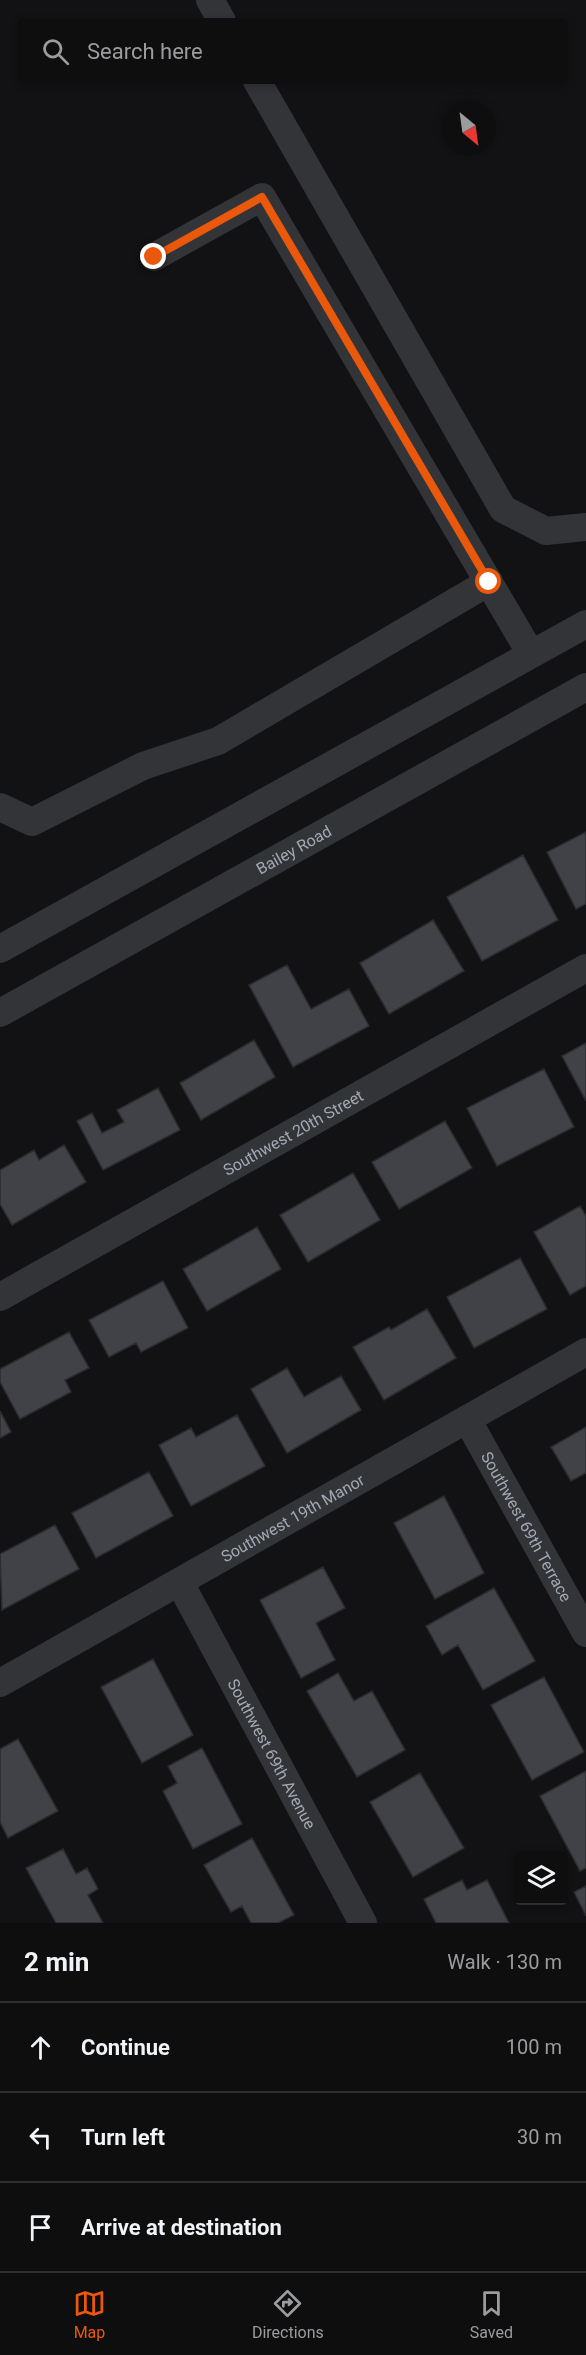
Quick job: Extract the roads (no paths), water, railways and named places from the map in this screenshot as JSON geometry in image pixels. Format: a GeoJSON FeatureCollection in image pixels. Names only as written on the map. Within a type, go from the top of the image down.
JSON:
{"type":"FeatureCollection","features":[{"type":"Feature","properties":{"kind":"street"},"geometry":{"type":"LineString","coordinates":[[210,0],[220,18]]}},
{"type":"Feature","properties":{"kind":"street"},"geometry":{"type":"LineString","coordinates":[[259,84],[503,509],[546,531],[586,527]]}},
{"type":"Feature","properties":{"kind":"street"},"geometry":{"type":"LineString","coordinates":[[154,257],[262,197],[531,654]]}},
{"type":"Feature","properties":{"kind":"street"},"geometry":{"type":"LineString","coordinates":[[0,807],[32,822],[143,766],[218,741],[489,582]]}},
{"type":"Feature","properties":{"kind":"street"},"geometry":{"type":"LineString","coordinates":[[0,949],[586,624]]}},
{"type":"Feature","properties":{"kind":"street","name":"Bailey Road"},"geometry":{"type":"LineString","coordinates":[[0,1013],[586,687]]}},
{"type":"Feature","properties":{"kind":"street","name":"Southwest 20th Street"},"geometry":{"type":"LineString","coordinates":[[0,1297],[586,968]]}},
{"type":"Feature","properties":{"kind":"street","name":"Southwest 19th Manor"},"geometry":{"type":"LineString","coordinates":[[0,1683],[586,1352]]}},
{"type":"Feature","properties":{"kind":"street","name":"Southwest 69th Terrace"},"geometry":{"type":"LineString","coordinates":[[466,1419],[586,1633]]}},
{"type":"Feature","properties":{"kind":"street","name":"Southwest 69th Avenue"},"geometry":{"type":"LineString","coordinates":[[180,1583],[363,1923]]}}]}
